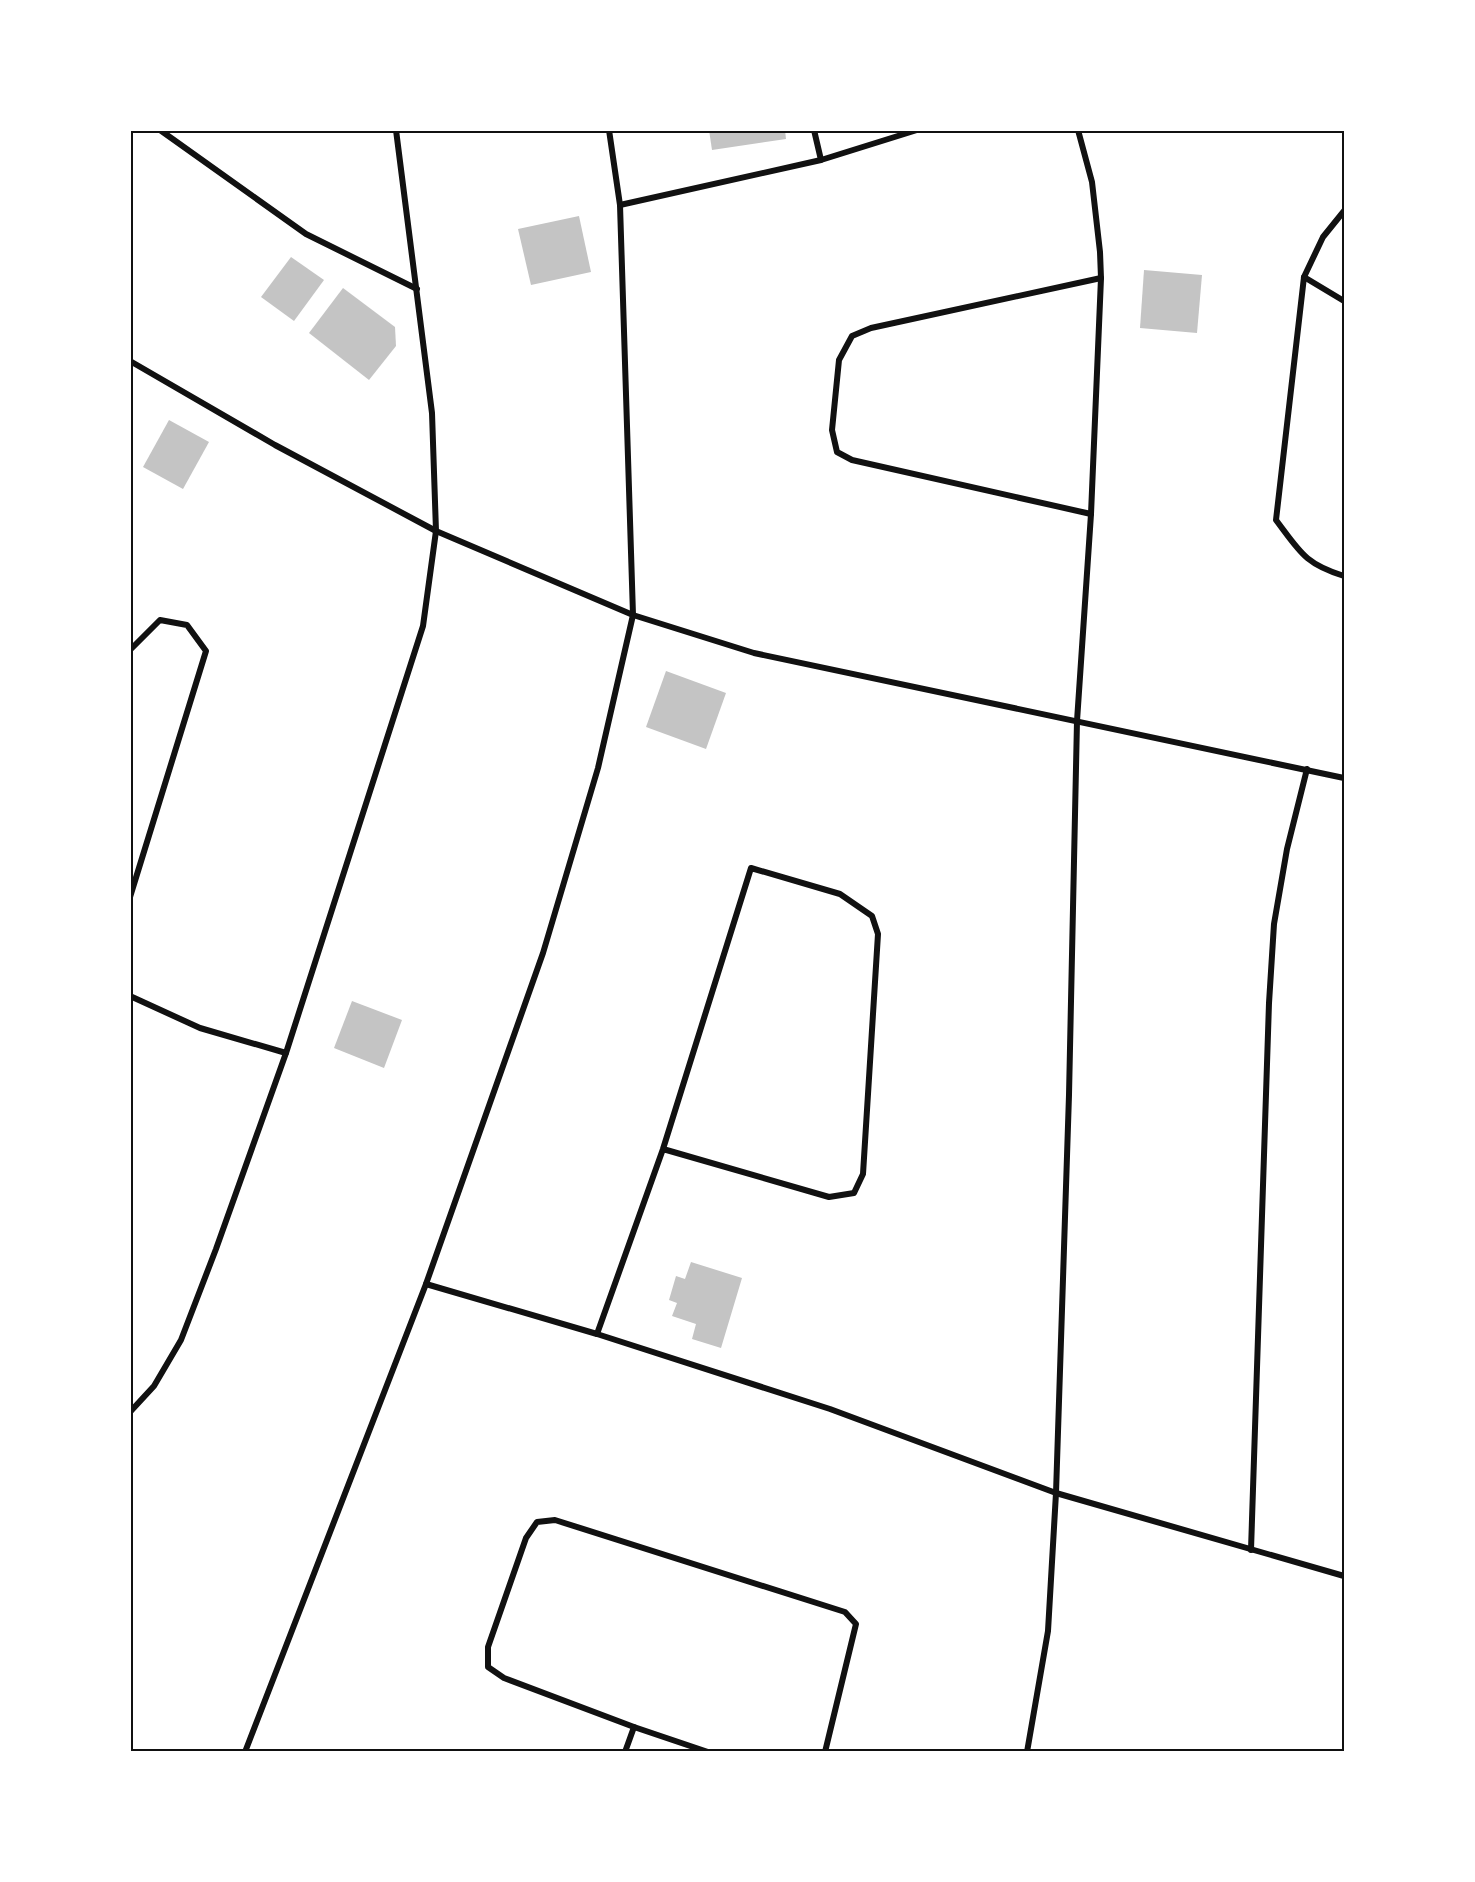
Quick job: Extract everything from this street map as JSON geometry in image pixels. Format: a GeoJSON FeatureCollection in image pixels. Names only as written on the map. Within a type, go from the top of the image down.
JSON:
{"type":"FeatureCollection","features":[{"type":"Feature","properties":{"kind":"street"},"geometry":{"type":"LineString","coordinates":[[130,1412],[154,1386],[181,1340],[216,1249],[286,1053],[423,626],[435,531],[432,413],[396,130]]}},
{"type":"Feature","properties":{"kind":"street"},"geometry":{"type":"LineString","coordinates":[[245,1752],[426,1284],[543,953],[598,768],[633,615],[620,205],[609,130]]}},
{"type":"Feature","properties":{"kind":"street"},"geometry":{"type":"LineString","coordinates":[[814,130],[821,160]]}},
{"type":"Feature","properties":{"kind":"street"},"geometry":{"type":"LineString","coordinates":[[620,205],[821,160],[917,130]]}},
{"type":"Feature","properties":{"kind":"street"},"geometry":{"type":"LineString","coordinates":[[1027,1752],[1048,1631],[1056,1493],[1070,1095],[1077,721],[1091,514],[1101,278],[1092,182],[1078,130]]}},
{"type":"Feature","properties":{"kind":"street"},"geometry":{"type":"LineString","coordinates":[[160,131],[306,234],[417,289]]}},
{"type":"Feature","properties":{"kind":"street"},"geometry":{"type":"LineString","coordinates":[[1344,211],[1323,237],[1304,277],[1276,520],[1302,555],[1323,569],[1344,576]]}},
{"type":"Feature","properties":{"kind":"street"},"geometry":{"type":"LineString","coordinates":[[1304,277],[1344,301]]}},
{"type":"Feature","properties":{"kind":"street"},"geometry":{"type":"LineString","coordinates":[[1091,514],[852,460],[837,452],[832,430],[839,360],[852,336],[871,328],[1101,278]]}},
{"type":"Feature","properties":{"kind":"street"},"geometry":{"type":"LineString","coordinates":[[130,361],[275,444],[435,531],[633,615],[754,653],[1344,778]]}},
{"type":"Feature","properties":{"kind":"street"},"geometry":{"type":"LineString","coordinates":[[130,650],[160,620],[187,625],[206,651],[130,897]]}},
{"type":"Feature","properties":{"kind":"street"},"geometry":{"type":"LineString","coordinates":[[1251,1551],[1269,1003],[1274,924],[1287,849],[1307,769]]}},
{"type":"Feature","properties":{"kind":"street"},"geometry":{"type":"LineString","coordinates":[[597,1334],[663,1149],[751,868],[840,894],[872,916],[878,934],[865,1151],[863,1174],[854,1193],[830,1197],[663,1149]]}},
{"type":"Feature","properties":{"kind":"street"},"geometry":{"type":"LineString","coordinates":[[130,996],[200,1028],[286,1053]]}},
{"type":"Feature","properties":{"kind":"street"},"geometry":{"type":"LineString","coordinates":[[426,1284],[597,1334],[830,1409],[1056,1493],[1344,1576]]}},
{"type":"Feature","properties":{"kind":"street"},"geometry":{"type":"LineString","coordinates":[[708,1752],[504,1678],[488,1667],[488,1647],[526,1538],[537,1522],[555,1520],[845,1612],[856,1624],[825,1752]]}},
{"type":"Feature","properties":{"kind":"street"},"geometry":{"type":"LineString","coordinates":[[624,1752],[634,1727]]}},
{"type":"Feature","properties":{"kind":"building"},"geometry":{"type":"Polygon","coordinates":[[[709,130],[785,130],[786,139],[712,150],[709,130]]]}},
{"type":"Feature","properties":{"kind":"building"},"geometry":{"type":"Polygon","coordinates":[[[579,216],[591,272],[531,285],[518,229],[579,216]]]}},
{"type":"Feature","properties":{"kind":"building"},"geometry":{"type":"Polygon","coordinates":[[[291,257],[324,280],[294,321],[261,297],[291,257]]]}},
{"type":"Feature","properties":{"kind":"building"},"geometry":{"type":"Polygon","coordinates":[[[1144,270],[1202,275],[1197,333],[1140,328],[1144,270]]]}},
{"type":"Feature","properties":{"kind":"building"},"geometry":{"type":"Polygon","coordinates":[[[343,288],[395,327],[396,346],[369,380],[309,333],[343,288]]]}},
{"type":"Feature","properties":{"kind":"building"},"geometry":{"type":"Polygon","coordinates":[[[169,420],[209,442],[183,489],[143,467],[169,420]]]}},
{"type":"Feature","properties":{"kind":"building"},"geometry":{"type":"Polygon","coordinates":[[[666,671],[726,693],[706,749],[646,727],[666,671]]]}},
{"type":"Feature","properties":{"kind":"building"},"geometry":{"type":"Polygon","coordinates":[[[352,1001],[402,1020],[384,1068],[334,1048],[352,1001]]]}},
{"type":"Feature","properties":{"kind":"building"},"geometry":{"type":"Polygon","coordinates":[[[691,1262],[742,1278],[721,1348],[692,1339],[696,1324],[672,1316],[677,1303],[669,1300],[676,1276],[685,1279],[691,1262]]]}}]}
